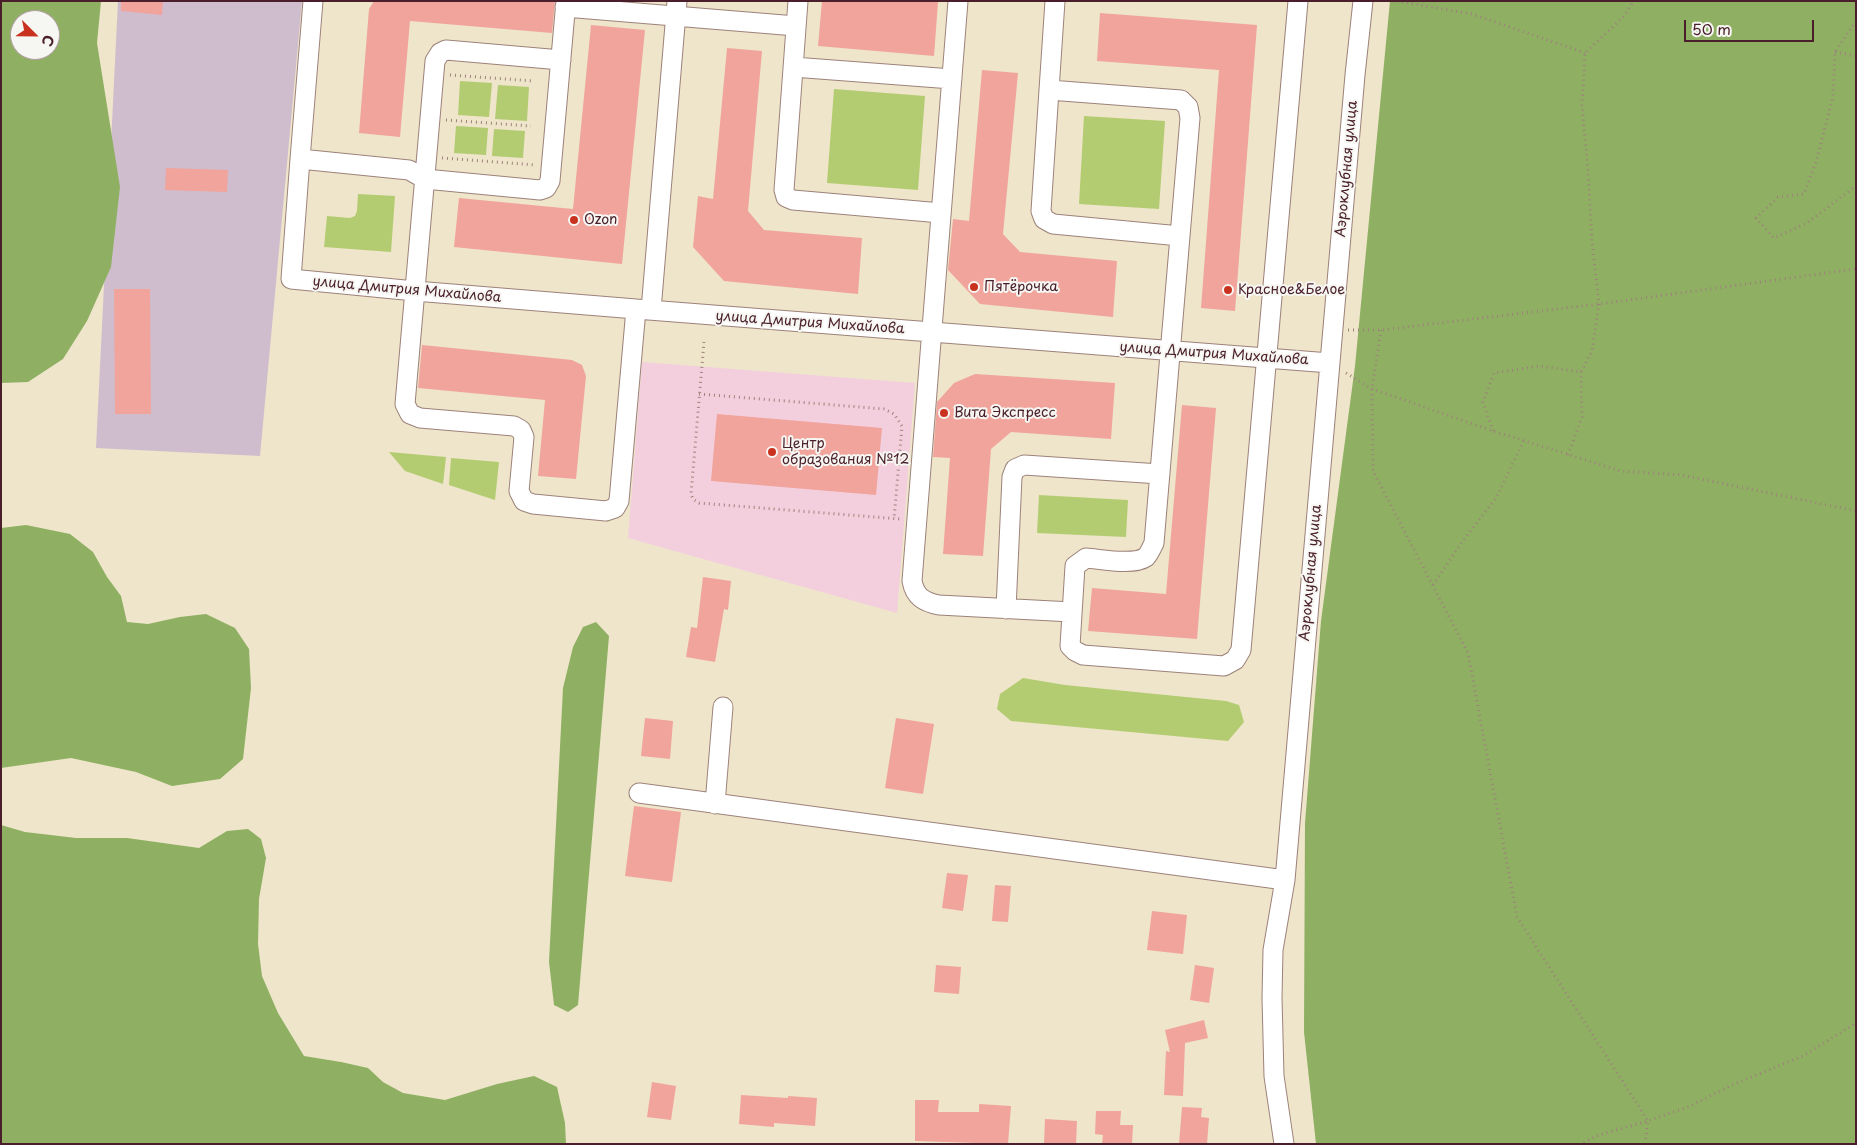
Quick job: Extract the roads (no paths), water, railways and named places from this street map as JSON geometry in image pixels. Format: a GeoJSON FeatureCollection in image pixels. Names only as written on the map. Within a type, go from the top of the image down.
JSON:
{"type":"FeatureCollection","features":[{"type":"Feature","properties":{"kind":"street"},"geometry":{"type":"LineString","coordinates":[[313,1],[300,159],[409,170],[425,178],[540,190],[546,188],[550,182],[565,4],[676,9],[796,26]]}},
{"type":"Feature","properties":{"kind":"street"},"geometry":{"type":"LineString","coordinates":[[798,1],[784,190],[786,197],[793,200],[941,213]]}},
{"type":"Feature","properties":{"kind":"street"},"geometry":{"type":"LineString","coordinates":[[958,1],[912,581],[913,588],[922,600],[939,605],[1072,612]]}},
{"type":"Feature","properties":{"kind":"street"},"geometry":{"type":"LineString","coordinates":[[1056,1],[1041,211],[1044,220],[1053,224],[1180,236]]}},
{"type":"Feature","properties":{"kind":"street"},"geometry":{"type":"LineString","coordinates":[[1049,90],[1180,100],[1188,107],[1190,118],[1154,543],[1146,557],[1129,562],[1086,558],[1075,566],[1070,646],[1075,652],[1083,655],[1224,666],[1235,660],[1241,650],[1298,1]]}},
{"type":"Feature","properties":{"kind":"street","name":"Аэроклубная улица"},"geometry":{"type":"LineString","coordinates":[[1284,1144],[1274,1076],[1273,950],[1284,880],[1363,1]]}},
{"type":"Feature","properties":{"kind":"street"},"geometry":{"type":"LineString","coordinates":[[560,60],[446,50],[440,53],[435,61],[405,404],[410,414],[420,418],[514,426],[521,430],[524,437],[519,491],[524,501],[533,504],[606,511],[615,508],[618,501],[643,310],[676,9]]}},
{"type":"Feature","properties":{"kind":"street"},"geometry":{"type":"LineString","coordinates":[[793,67],[952,79]]}},
{"type":"Feature","properties":{"kind":"street","name":"улица Дмитрия Михайлова"},"geometry":{"type":"LineString","coordinates":[[300,159],[291,279],[643,310],[1330,363]]}},
{"type":"Feature","properties":{"kind":"street"},"geometry":{"type":"LineString","coordinates":[[1006,609],[1012,477],[1015,469],[1024,465],[1160,474]]}},
{"type":"Feature","properties":{"kind":"street"},"geometry":{"type":"LineString","coordinates":[[715,804],[722,707]]}},
{"type":"Feature","properties":{"kind":"street"},"geometry":{"type":"LineString","coordinates":[[638,794],[1284,880]]}},
{"type":"Feature","properties":{"kind":"place","name":"Ozon"},"geometry":{"type":"Point","coordinates":[574,220]}},
{"type":"Feature","properties":{"kind":"place","name":"Пятёрочка"},"geometry":{"type":"Point","coordinates":[974,287]}},
{"type":"Feature","properties":{"kind":"place","name":"Красное&Белое"},"geometry":{"type":"Point","coordinates":[1228,290]}},
{"type":"Feature","properties":{"kind":"place","name":"Вита Экспресс"},"geometry":{"type":"Point","coordinates":[944,413]}},
{"type":"Feature","properties":{"kind":"place","name":"Центр образования №12"},"geometry":{"type":"Point","coordinates":[772,452]}}]}
